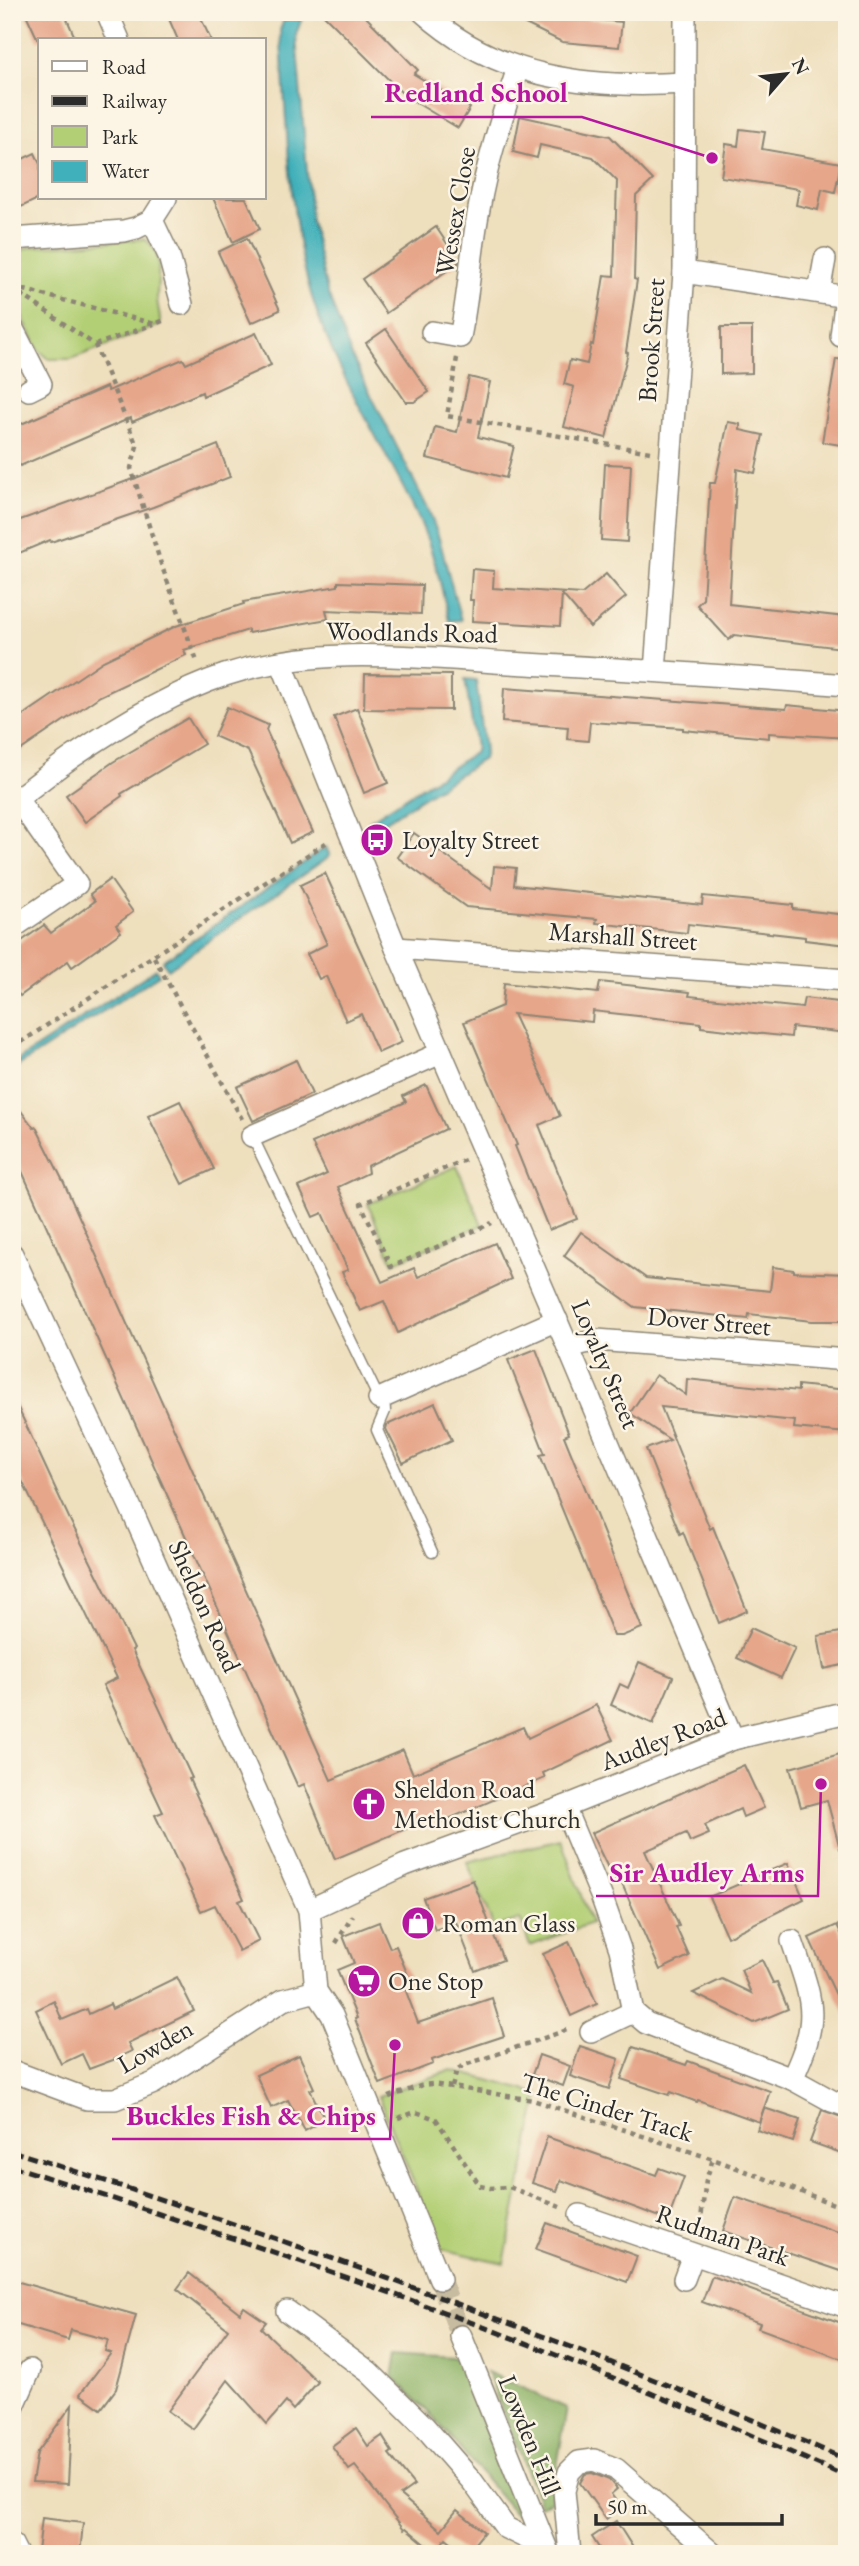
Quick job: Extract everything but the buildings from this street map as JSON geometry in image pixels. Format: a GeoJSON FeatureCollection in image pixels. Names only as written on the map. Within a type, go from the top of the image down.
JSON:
{"type":"FeatureCollection","features":[{"type":"Feature","properties":{"kind":"street"},"geometry":{"type":"LineString","coordinates":[[107,12],[118,38]]}},
{"type":"Feature","properties":{"kind":"street"},"geometry":{"type":"LineString","coordinates":[[423,12],[468,45],[518,68],[588,83],[622,86],[685,83]]}},
{"type":"Feature","properties":{"kind":"street","name":"Brook Street"},"geometry":{"type":"LineString","coordinates":[[654,671],[684,272],[685,12]]}},
{"type":"Feature","properties":{"kind":"street","name":"Wessex Close"},"geometry":{"type":"LineString","coordinates":[[460,337],[479,207],[518,68]]}},
{"type":"Feature","properties":{"kind":"street"},"geometry":{"type":"LineString","coordinates":[[12,239],[136,228],[152,220],[165,200]]}},
{"type":"Feature","properties":{"kind":"street"},"geometry":{"type":"LineString","coordinates":[[152,220],[169,256],[179,309]]}},
{"type":"Feature","properties":{"kind":"street"},"geometry":{"type":"LineString","coordinates":[[818,292],[825,259]]}},
{"type":"Feature","properties":{"kind":"street"},"geometry":{"type":"LineString","coordinates":[[684,272],[846,297],[841,336],[847,337]]}},
{"type":"Feature","properties":{"kind":"street"},"geometry":{"type":"LineString","coordinates":[[12,327],[41,384]]}},
{"type":"Feature","properties":{"kind":"street"},"geometry":{"type":"LineString","coordinates":[[432,332],[460,337]]}},
{"type":"Feature","properties":{"kind":"street","name":"Woodlands Road"},"geometry":{"type":"LineString","coordinates":[[14,801],[71,758],[126,723],[224,676],[281,662],[334,655],[366,655],[847,685]]}},
{"type":"Feature","properties":{"kind":"street","name":"Loyalty Street"},"geometry":{"type":"LineString","coordinates":[[281,662],[396,948],[569,1347],[733,1740]]}},
{"type":"Feature","properties":{"kind":"street"},"geometry":{"type":"LineString","coordinates":[[12,928],[76,884],[14,801]]}},
{"type":"Feature","properties":{"kind":"street","name":"Marshall Street"},"geometry":{"type":"LineString","coordinates":[[396,948],[847,980]]}},
{"type":"Feature","properties":{"kind":"street"},"geometry":{"type":"LineString","coordinates":[[252,1136],[441,1053]]}},
{"type":"Feature","properties":{"kind":"street","name":"Sheldon Road"},"geometry":{"type":"LineString","coordinates":[[12,1254],[130,1506],[309,1910],[317,1991]]}},
{"type":"Feature","properties":{"kind":"street"},"geometry":{"type":"LineString","coordinates":[[382,1398],[557,1320]]}},
{"type":"Feature","properties":{"kind":"street","name":"Dover Street"},"geometry":{"type":"LineString","coordinates":[[569,1347],[597,1340],[847,1360]]}},
{"type":"Feature","properties":{"kind":"street","name":"Audley Road"},"geometry":{"type":"LineString","coordinates":[[309,1910],[405,1865],[564,1807],[733,1740],[847,1712]]}},
{"type":"Feature","properties":{"kind":"street"},"geometry":{"type":"LineString","coordinates":[[564,1807],[620,1949],[633,2012],[646,2023],[670,2034],[792,2079],[832,2101],[847,2106]]}},
{"type":"Feature","properties":{"kind":"street"},"geometry":{"type":"LineString","coordinates":[[792,1941],[810,1995],[812,2013],[811,2031],[792,2079]]}},
{"type":"Feature","properties":{"kind":"street"},"geometry":{"type":"LineString","coordinates":[[317,1991],[332,2015],[440,2279]]}},
{"type":"Feature","properties":{"kind":"street","name":"Lowden"},"geometry":{"type":"LineString","coordinates":[[12,2071],[87,2099],[115,2099],[153,2082],[283,2000],[317,1991]]}},
{"type":"Feature","properties":{"kind":"street"},"geometry":{"type":"LineString","coordinates":[[591,2032],[633,2012]]}},
{"type":"Feature","properties":{"kind":"street","name":"Rudman Park"},"geometry":{"type":"LineString","coordinates":[[580,2214],[847,2307]]}},
{"type":"Feature","properties":{"kind":"street"},"geometry":{"type":"LineString","coordinates":[[684,2279],[693,2255]]}},
{"type":"Feature","properties":{"kind":"street"},"geometry":{"type":"LineString","coordinates":[[287,2311],[369,2372],[424,2426],[472,2481],[506,2528],[547,2550]]}},
{"type":"Feature","properties":{"kind":"street","name":"Lowden Hill"},"geometry":{"type":"LineString","coordinates":[[461,2336],[547,2550]]}},
{"type":"Feature","properties":{"kind":"street"},"geometry":{"type":"LineString","coordinates":[[12,2410],[30,2370]]}},
{"type":"Feature","properties":{"kind":"street"},"geometry":{"type":"LineString","coordinates":[[570,2554],[564,2491],[569,2472],[579,2462],[594,2460],[617,2469],[713,2554]]}},
{"type":"Feature","properties":{"kind":"street"},"geometry":{"type":"LineString","coordinates":[[12,2544],[17,2554]]}},
{"type":"Feature","properties":{"kind":"lane"},"geometry":{"type":"LineString","coordinates":[[252,1136],[382,1398],[385,1412],[377,1430],[432,1552]]}},
{"type":"Feature","properties":{"kind":"path"},"geometry":{"type":"LineString","coordinates":[[12,288],[155,324]]}},
{"type":"Feature","properties":{"kind":"path"},"geometry":{"type":"LineString","coordinates":[[12,288],[95,345],[137,446],[131,468],[161,564],[205,684]]}},
{"type":"Feature","properties":{"kind":"path"},"geometry":{"type":"LineString","coordinates":[[95,345],[155,324],[179,309]]}},
{"type":"Feature","properties":{"kind":"path"},"geometry":{"type":"LineString","coordinates":[[460,337],[447,416],[670,455]]}},
{"type":"Feature","properties":{"kind":"path"},"geometry":{"type":"LineString","coordinates":[[12,1048],[348,829]]}},
{"type":"Feature","properties":{"kind":"path"},"geometry":{"type":"LineString","coordinates":[[155,957],[252,1136]]}},
{"type":"Feature","properties":{"kind":"path"},"geometry":{"type":"LineString","coordinates":[[485,1151],[361,1204],[391,1267],[512,1215]]}},
{"type":"Feature","properties":{"kind":"path"},"geometry":{"type":"LineString","coordinates":[[333,1950],[354,1913]]}},
{"type":"Feature","properties":{"kind":"path"},"geometry":{"type":"LineString","coordinates":[[452,2087],[457,2069],[465,2065],[579,2026],[591,2032]]}},
{"type":"Feature","properties":{"kind":"path","name":"The Cinder Track"},"geometry":{"type":"LineString","coordinates":[[369,2106],[423,2085],[533,2100],[713,2159],[847,2209]]}},
{"type":"Feature","properties":{"kind":"path"},"geometry":{"type":"LineString","coordinates":[[377,2127],[412,2113],[431,2116],[439,2123],[480,2186],[509,2187],[580,2214]]}},
{"type":"Feature","properties":{"kind":"path","name":"The Cinder Track"},"geometry":{"type":"LineString","coordinates":[[699,2230],[706,2180],[713,2159]]}},
{"type":"Feature","properties":{"kind":"green space"},"geometry":{"type":"Polygon","coordinates":[[[144,239],[151,244],[157,258],[160,325],[71,359],[49,359],[38,349],[12,295],[12,258],[31,247],[144,239]]]}},
{"type":"Feature","properties":{"kind":"green space"},"geometry":{"type":"Polygon","coordinates":[[[457,1166],[482,1225],[393,1263],[368,1204],[457,1166]]]}},
{"type":"Feature","properties":{"kind":"green space"},"geometry":{"type":"Polygon","coordinates":[[[561,1840],[591,1923],[530,1946],[520,1919],[494,1928],[467,1862],[561,1840]]]}},
{"type":"Feature","properties":{"kind":"green space"},"geometry":{"type":"Polygon","coordinates":[[[452,2070],[539,2094],[504,2263],[441,2249],[378,2096],[452,2070]]]}},
{"type":"Feature","properties":{"kind":"green space"},"geometry":{"type":"Polygon","coordinates":[[[397,2353],[452,2357],[462,2361],[522,2512],[515,2514],[434,2418],[393,2377],[397,2353]]]}},
{"type":"Feature","properties":{"kind":"green space"},"geometry":{"type":"Polygon","coordinates":[[[487,2372],[567,2408],[551,2501],[540,2505],[487,2372]]]}},
{"type":"Feature","properties":{"kind":"water"},"geometry":{"type":"Polygon","coordinates":[[[287,12],[304,12],[296,35],[311,221],[327,291],[352,357],[429,511],[461,620],[449,621],[423,528],[345,379],[311,294],[297,229],[289,163],[280,30],[287,12]]]}},
{"type":"Feature","properties":{"kind":"water"},"geometry":{"type":"Polygon","coordinates":[[[465,679],[476,680],[485,751],[483,759],[373,829],[369,821],[474,753],[476,748],[465,679]]]}},
{"type":"Feature","properties":{"kind":"water"},"geometry":{"type":"Polygon","coordinates":[[[326,847],[330,856],[168,969],[163,961],[326,847]]]}},
{"type":"Feature","properties":{"kind":"water"},"geometry":{"type":"Polygon","coordinates":[[[156,969],[159,975],[12,1070],[12,1064],[156,969]]]}},
{"type":"Feature","properties":{"kind":"tunnel"},"geometry":{"type":"LineString","coordinates":[[440,2279],[461,2336]]}},
{"type":"Feature","properties":{"kind":"railway"},"geometry":{"type":"LineString","coordinates":[[12,2151],[329,2257],[433,2295],[641,2375],[847,2460]]}},
{"type":"Feature","properties":{"kind":"railway"},"geometry":{"type":"LineString","coordinates":[[12,2166],[255,2246],[456,2317],[624,2382],[847,2477]]}},
{"type":"Feature","properties":{"kind":"place","name":"Redland School"},"geometry":{"type":"Point","coordinates":[712,158]}},
{"type":"Feature","properties":{"kind":"place","name":"Loyalty Street"},"geometry":{"type":"Point","coordinates":[377,840]}},
{"type":"Feature","properties":{"kind":"place","name":"Sir Audley Arms"},"geometry":{"type":"Point","coordinates":[821,1784]}},
{"type":"Feature","properties":{"kind":"place","name":"Sheldon Road Methodist Church"},"geometry":{"type":"Point","coordinates":[369,1804]}},
{"type":"Feature","properties":{"kind":"place","name":"Roman Glass"},"geometry":{"type":"Point","coordinates":[418,1923]}},
{"type":"Feature","properties":{"kind":"place","name":"One Stop"},"geometry":{"type":"Point","coordinates":[364,1981]}},
{"type":"Feature","properties":{"kind":"place","name":"Buckles Fish & Chips"},"geometry":{"type":"Point","coordinates":[395,2045]}}]}
